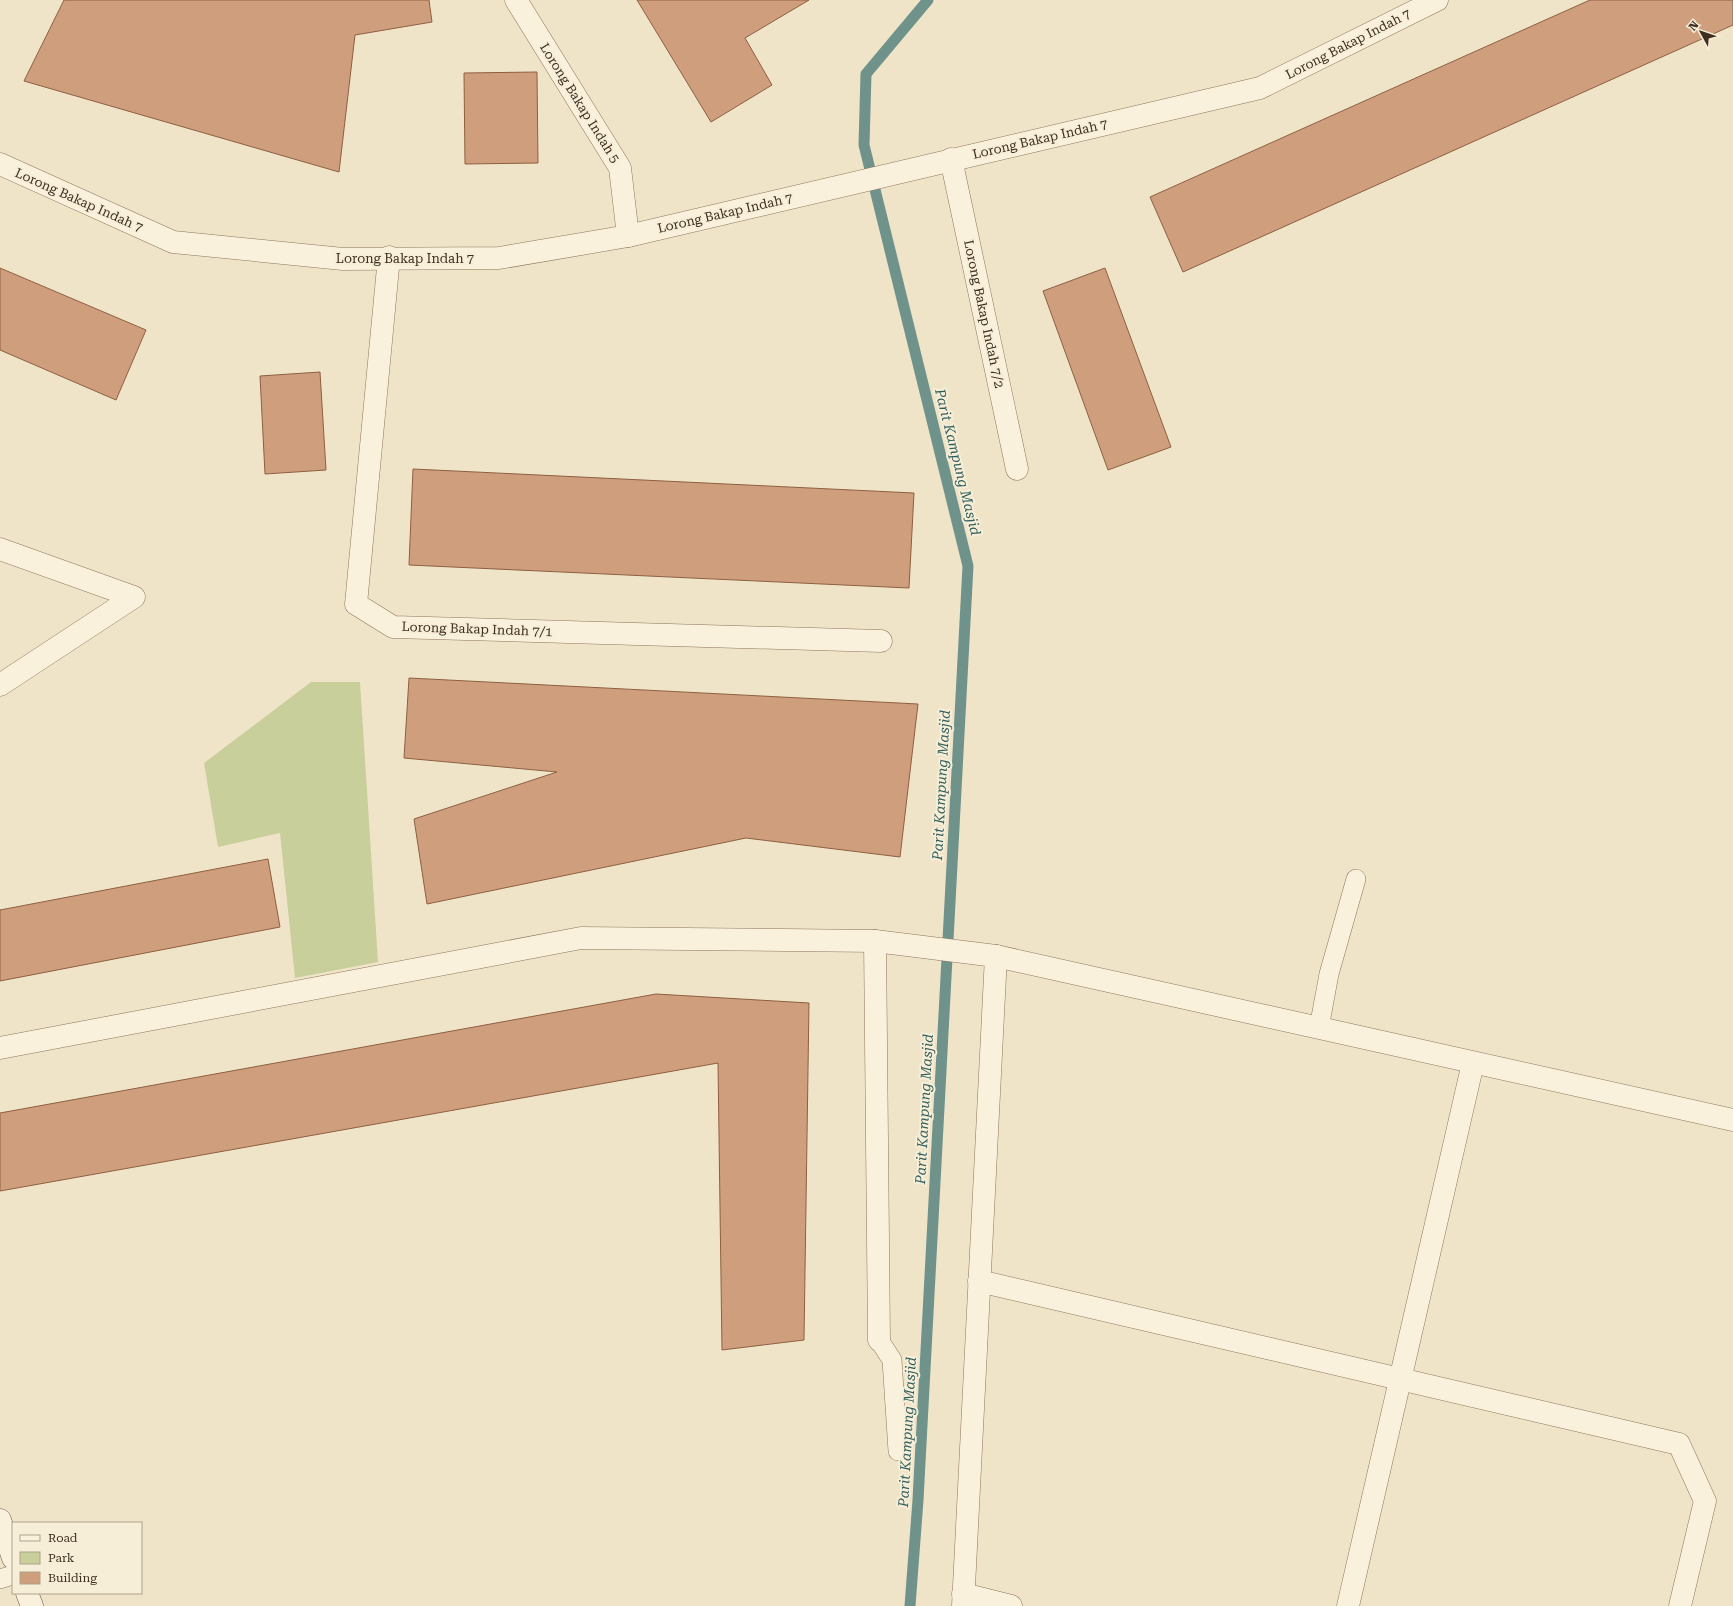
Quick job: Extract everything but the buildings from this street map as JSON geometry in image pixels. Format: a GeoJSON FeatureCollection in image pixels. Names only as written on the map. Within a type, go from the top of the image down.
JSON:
{"type":"FeatureCollection","features":[{"type":"Feature","properties":{"kind":"street","name":"Lorong Bakap Indah 5"},"geometry":{"type":"LineString","coordinates":[[516,0],[620,168],[628,236]]}},
{"type":"Feature","properties":{"kind":"street","name":"Lorong Bakap Indah 7"},"geometry":{"type":"LineString","coordinates":[[0,164],[173,242],[343,259],[389,257],[499,258],[628,236],[896,172],[1260,88],[1437,0]]}},
{"type":"Feature","properties":{"kind":"street","name":"Lorong Bakap Indah 7/2"},"geometry":{"type":"LineString","coordinates":[[952,159],[1017,469]]}},
{"type":"Feature","properties":{"kind":"street","name":"Lorong Bakap Indah 7/1"},"geometry":{"type":"LineString","coordinates":[[389,257],[356,604],[393,627],[881,641]]}},
{"type":"Feature","properties":{"kind":"street"},"geometry":{"type":"LineString","coordinates":[[0,549],[134,598],[0,685]]}},
{"type":"Feature","properties":{"kind":"street"},"geometry":{"type":"LineString","coordinates":[[0,1048],[581,938],[876,941],[996,956],[1733,1120]]}},
{"type":"Feature","properties":{"kind":"street"},"geometry":{"type":"LineString","coordinates":[[876,941],[879,1340]]}},
{"type":"Feature","properties":{"kind":"street"},"geometry":{"type":"LineString","coordinates":[[996,956],[963,1600],[1011,1606]]}},
{"type":"Feature","properties":{"kind":"street"},"geometry":{"type":"LineString","coordinates":[[1348,1606],[1472,1063]]}},
{"type":"Feature","properties":{"kind":"street"},"geometry":{"type":"LineString","coordinates":[[979,1281],[1679,1444],[1705,1500],[1680,1606]]}},
{"type":"Feature","properties":{"kind":"street"},"geometry":{"type":"LineString","coordinates":[[0,1520],[12,1555]]}},
{"type":"Feature","properties":{"kind":"street"},"geometry":{"type":"LineString","coordinates":[[27,1594],[32,1606]]}},
{"type":"Feature","properties":{"kind":"lane"},"geometry":{"type":"LineString","coordinates":[[1319,1028],[1329,974],[1356,879]]}},
{"type":"Feature","properties":{"kind":"lane"},"geometry":{"type":"LineString","coordinates":[[879,1340],[892,1360],[898,1451]]}},
{"type":"Feature","properties":{"kind":"lane"},"geometry":{"type":"LineString","coordinates":[[0,1579],[12,1575]]}},
{"type":"Feature","properties":{"kind":"green space"},"geometry":{"type":"Polygon","coordinates":[[[311,682],[360,682],[378,962],[295,978],[280,833],[218,847],[204,763],[311,682]]]}},
{"type":"Feature","properties":{"kind":"waterway","name":"Parit Kampung Masjid"},"geometry":{"type":"LineString","coordinates":[[910,1606],[918,1500],[968,566],[864,145],[866,74],[928,0]]}}]}
